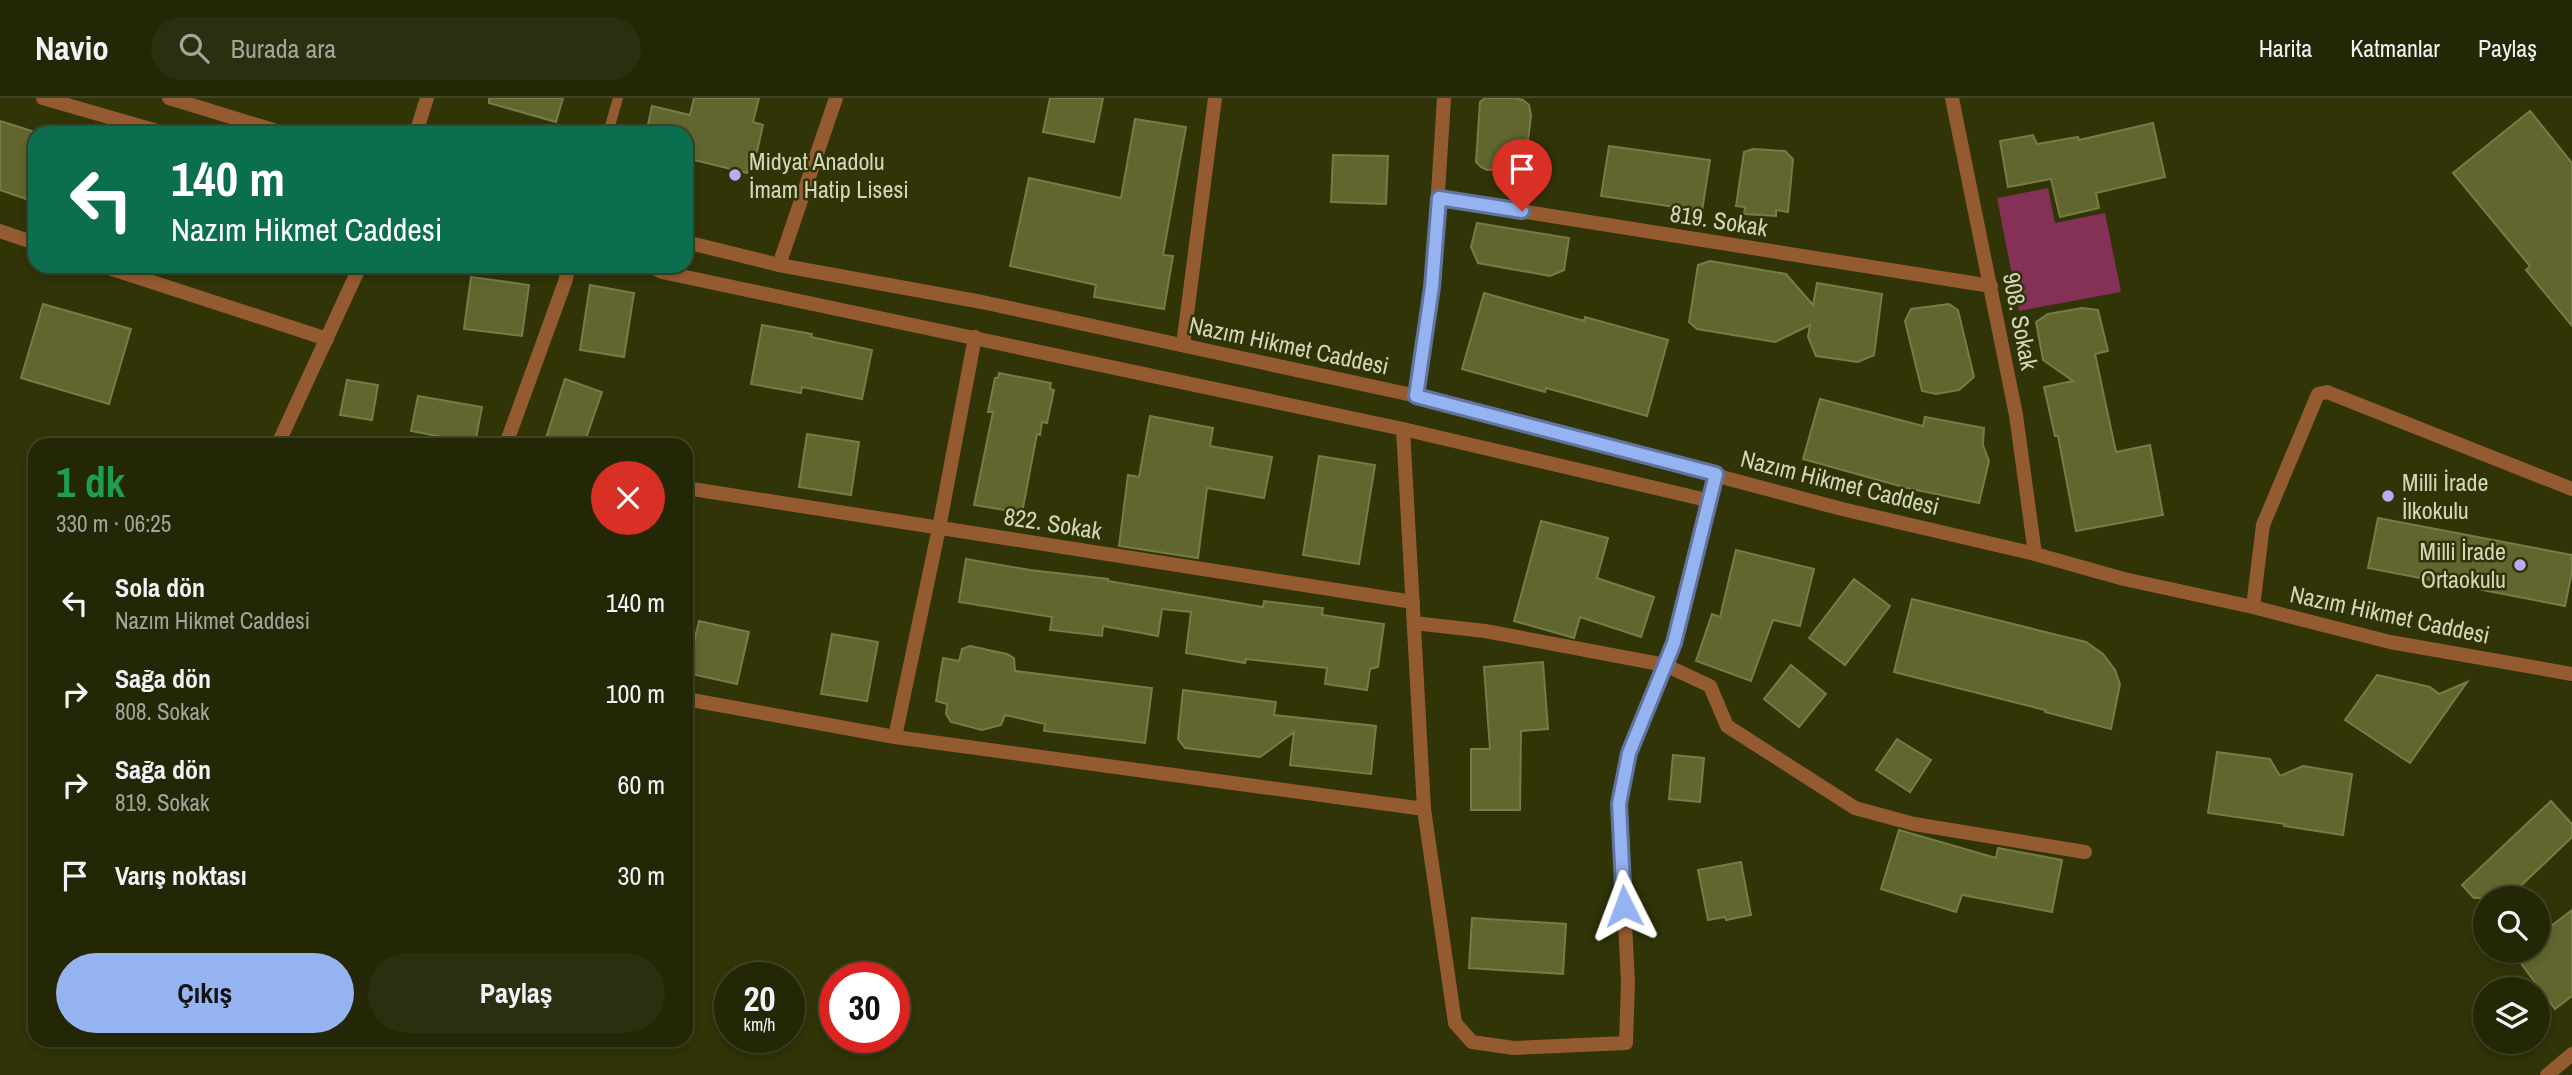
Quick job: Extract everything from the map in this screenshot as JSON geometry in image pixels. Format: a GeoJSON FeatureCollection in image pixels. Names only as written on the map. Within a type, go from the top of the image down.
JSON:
{"type":"FeatureCollection","features":[{"type":"Feature","properties":{"kind":"street"},"geometry":{"type":"LineString","coordinates":[[43,98],[140,126]]}},
{"type":"Feature","properties":{"kind":"street"},"geometry":{"type":"LineString","coordinates":[[169,98],[260,126]]}},
{"type":"Feature","properties":{"kind":"street"},"geometry":{"type":"LineString","coordinates":[[418,126],[427,98]]}},
{"type":"Feature","properties":{"kind":"street"},"geometry":{"type":"LineString","coordinates":[[779,265],[836,98]]}},
{"type":"Feature","properties":{"kind":"street"},"geometry":{"type":"LineString","coordinates":[[1182,345],[1215,98]]}},
{"type":"Feature","properties":{"kind":"street"},"geometry":{"type":"LineString","coordinates":[[1416,396],[1432,287],[1444,98]]}},
{"type":"Feature","properties":{"kind":"street","name":"908. Sokak"},"geometry":{"type":"LineString","coordinates":[[1952,98],[2016,415],[2035,554]]}},
{"type":"Feature","properties":{"kind":"street","name":"819. Sokak"},"geometry":{"type":"LineString","coordinates":[[1439,198],[1991,286]]}},
{"type":"Feature","properties":{"kind":"street"},"geometry":{"type":"LineString","coordinates":[[0,231],[28,241]]}},
{"type":"Feature","properties":{"kind":"street","name":"Nazım Hikmet Caddesi"},"geometry":{"type":"LineString","coordinates":[[693,244],[779,265],[982,302],[1416,396],[1842,509],[2035,554],[2124,579],[2253,607],[2390,642],[2572,674]]}},
{"type":"Feature","properties":{"kind":"street"},"geometry":{"type":"LineString","coordinates":[[124,273],[327,339]]}},
{"type":"Feature","properties":{"kind":"street"},"geometry":{"type":"LineString","coordinates":[[281,438],[357,273]]}},
{"type":"Feature","properties":{"kind":"street"},"geometry":{"type":"LineString","coordinates":[[508,438],[567,273]]}},
{"type":"Feature","properties":{"kind":"street"},"geometry":{"type":"LineString","coordinates":[[667,273],[1403,429],[1711,501]]}},
{"type":"Feature","properties":{"kind":"street"},"geometry":{"type":"LineString","coordinates":[[895,737],[939,528],[975,337]]}},
{"type":"Feature","properties":{"kind":"street"},"geometry":{"type":"LineString","coordinates":[[2253,607],[2263,525],[2318,394],[2327,392],[2572,489]]}},
{"type":"Feature","properties":{"kind":"street"},"geometry":{"type":"LineString","coordinates":[[1403,429],[1424,809],[1455,1023],[1472,1042],[1514,1048],[1626,1043],[1628,982],[1619,804],[1629,753],[1674,643],[1716,474]]}},
{"type":"Feature","properties":{"kind":"street","name":"822. Sokak"},"geometry":{"type":"LineString","coordinates":[[693,489],[1413,601]]}},
{"type":"Feature","properties":{"kind":"street"},"geometry":{"type":"LineString","coordinates":[[1414,624],[1485,631],[1665,666],[1710,686],[1727,726],[1855,808],[1914,824],[2085,852]]}},
{"type":"Feature","properties":{"kind":"street"},"geometry":{"type":"LineString","coordinates":[[693,700],[895,737],[1424,809]]}},
{"type":"Feature","properties":{"kind":"street"},"geometry":{"type":"LineString","coordinates":[[2547,1075],[2572,1054]]}},
{"type":"Feature","properties":{"kind":"lane"},"geometry":{"type":"LineString","coordinates":[[610,126],[618,98]]}},
{"type":"Feature","properties":{"kind":"shaded area"},"geometry":{"type":"Polygon","coordinates":[[[2048,188],[2055,223],[2105,213],[2121,292],[2019,311],[1997,198],[2048,188]]]}},
{"type":"Feature","properties":{"kind":"building"},"geometry":{"type":"Polygon","coordinates":[[[489,98],[563,98],[556,122],[489,103],[489,98]]]}},
{"type":"Feature","properties":{"kind":"building"},"geometry":{"type":"Polygon","coordinates":[[[694,98],[759,98],[753,122],[763,125],[757,152],[752,151],[747,173],[693,160],[693,126],[648,125],[652,106],[690,115],[694,98]]]}},
{"type":"Feature","properties":{"kind":"building"},"geometry":{"type":"Polygon","coordinates":[[[1050,98],[1103,98],[1094,142],[1043,132],[1050,98]]]}},
{"type":"Feature","properties":{"kind":"building"},"geometry":{"type":"Polygon","coordinates":[[[1485,98],[1514,98],[1529,105],[1531,116],[1525,164],[1522,168],[1487,170],[1476,162],[1480,102],[1485,98]]]}},
{"type":"Feature","properties":{"kind":"building"},"geometry":{"type":"Polygon","coordinates":[[[2530,111],[2572,163],[2572,326],[2526,270],[2530,266],[2453,173],[2530,111]]]}},
{"type":"Feature","properties":{"kind":"building"},"geometry":{"type":"Polygon","coordinates":[[[1135,119],[1186,127],[1163,255],[1173,256],[1164,309],[1094,297],[1096,285],[1010,266],[1029,178],[1121,198],[1135,119]]]}},
{"type":"Feature","properties":{"kind":"building"},"geometry":{"type":"Polygon","coordinates":[[[0,121],[28,130],[28,200],[0,190],[0,121]]]}},
{"type":"Feature","properties":{"kind":"building"},"geometry":{"type":"Polygon","coordinates":[[[2153,123],[2165,177],[2096,193],[2099,208],[2060,217],[2051,179],[2008,187],[2000,141],[2033,135],[2037,144],[2078,137],[2079,140],[2153,123]]]}},
{"type":"Feature","properties":{"kind":"building"},"geometry":{"type":"Polygon","coordinates":[[[1609,146],[1710,160],[1702,211],[1601,196],[1609,146]]]}},
{"type":"Feature","properties":{"kind":"building"},"geometry":{"type":"Polygon","coordinates":[[[1753,149],[1785,151],[1793,159],[1788,212],[1776,210],[1776,216],[1744,214],[1745,207],[1736,206],[1744,152],[1753,149]]]}},
{"type":"Feature","properties":{"kind":"building"},"geometry":{"type":"Polygon","coordinates":[[[1333,155],[1388,156],[1386,204],[1331,202],[1333,155]]]}},
{"type":"Feature","properties":{"kind":"building"},"geometry":{"type":"Polygon","coordinates":[[[1477,223],[1569,238],[1564,270],[1550,276],[1478,263],[1471,247],[1477,223]]]}},
{"type":"Feature","properties":{"kind":"building"},"geometry":{"type":"Polygon","coordinates":[[[1710,261],[1786,274],[1813,305],[1817,283],[1882,294],[1874,355],[1858,362],[1816,356],[1808,337],[1810,325],[1775,342],[1697,329],[1689,322],[1698,265],[1710,261]]]}},
{"type":"Feature","properties":{"kind":"building"},"geometry":{"type":"Polygon","coordinates":[[[471,277],[529,285],[522,336],[464,329],[471,277]]]}},
{"type":"Feature","properties":{"kind":"building"},"geometry":{"type":"Polygon","coordinates":[[[590,285],[634,293],[624,357],[580,350],[590,285]]]}},
{"type":"Feature","properties":{"kind":"building"},"geometry":{"type":"Polygon","coordinates":[[[1484,293],[1584,321],[1585,317],[1668,340],[1647,416],[1546,388],[1545,392],[1462,369],[1484,293]]]}},
{"type":"Feature","properties":{"kind":"building"},"geometry":{"type":"Polygon","coordinates":[[[43,304],[131,329],[109,404],[21,378],[43,304]]]}},
{"type":"Feature","properties":{"kind":"building"},"geometry":{"type":"Polygon","coordinates":[[[1949,304],[1958,310],[1974,377],[1959,390],[1936,394],[1922,391],[1905,321],[1911,309],[1949,304]]]}},
{"type":"Feature","properties":{"kind":"building"},"geometry":{"type":"Polygon","coordinates":[[[2082,308],[2098,310],[2108,351],[2095,354],[2116,452],[2150,445],[2163,515],[2076,531],[2058,436],[2055,436],[2044,387],[2073,381],[2043,360],[2036,322],[2048,314],[2082,308]]]}},
{"type":"Feature","properties":{"kind":"building"},"geometry":{"type":"Polygon","coordinates":[[[762,325],[812,334],[811,337],[872,350],[862,399],[802,387],[801,393],[751,384],[762,325]]]}},
{"type":"Feature","properties":{"kind":"building"},"geometry":{"type":"Polygon","coordinates":[[[999,373],[1051,383],[1050,389],[1054,390],[1047,423],[1042,422],[1040,435],[1037,434],[1022,513],[974,505],[993,412],[988,412],[995,378],[998,378],[999,373]]]}},
{"type":"Feature","properties":{"kind":"building"},"geometry":{"type":"Polygon","coordinates":[[[565,379],[602,392],[586,438],[546,438],[565,379]]]}},
{"type":"Feature","properties":{"kind":"building"},"geometry":{"type":"Polygon","coordinates":[[[347,380],[378,385],[372,420],[340,415],[347,380]]]}},
{"type":"Feature","properties":{"kind":"building"},"geometry":{"type":"Polygon","coordinates":[[[418,396],[482,407],[476,438],[448,438],[411,431],[418,396]]]}},
{"type":"Feature","properties":{"kind":"building"},"geometry":{"type":"Polygon","coordinates":[[[1820,399],[1923,426],[1925,417],[1984,428],[1983,445],[1989,461],[1979,503],[1907,488],[1803,459],[1820,399]]]}},
{"type":"Feature","properties":{"kind":"building"},"geometry":{"type":"Polygon","coordinates":[[[1150,416],[1213,428],[1210,446],[1272,457],[1264,498],[1207,488],[1198,558],[1119,546],[1128,475],[1139,477],[1150,416]]]}},
{"type":"Feature","properties":{"kind":"building"},"geometry":{"type":"Polygon","coordinates":[[[807,434],[859,442],[851,495],[799,487],[807,434]]]}},
{"type":"Feature","properties":{"kind":"building"},"geometry":{"type":"Polygon","coordinates":[[[1319,456],[1375,465],[1359,564],[1303,555],[1319,456]]]}},
{"type":"Feature","properties":{"kind":"building"},"geometry":{"type":"Polygon","coordinates":[[[2378,518],[2572,555],[2572,571],[2565,606],[2368,568],[2378,518]]]}},
{"type":"Feature","properties":{"kind":"building"},"geometry":{"type":"Polygon","coordinates":[[[1541,521],[1608,538],[1597,578],[1654,597],[1641,637],[1580,617],[1574,638],[1514,621],[1541,521]]]}},
{"type":"Feature","properties":{"kind":"building"},"geometry":{"type":"Polygon","coordinates":[[[1736,550],[1814,569],[1800,626],[1773,620],[1751,681],[1696,661],[1712,614],[1720,617],[1736,550]]]}},
{"type":"Feature","properties":{"kind":"building"},"geometry":{"type":"Polygon","coordinates":[[[966,559],[1108,579],[1263,607],[1264,601],[1323,608],[1322,615],[1384,624],[1378,667],[1370,669],[1367,690],[1325,684],[1327,668],[1246,659],[1245,663],[1186,653],[1191,612],[1162,609],[1158,636],[1103,626],[1102,636],[1050,630],[1052,617],[959,602],[966,559]]]}},
{"type":"Feature","properties":{"kind":"building"},"geometry":{"type":"Polygon","coordinates":[[[1854,579],[1890,606],[1845,665],[1809,638],[1854,579]]]}},
{"type":"Feature","properties":{"kind":"building"},"geometry":{"type":"Polygon","coordinates":[[[1912,599],[2086,642],[2103,654],[2115,670],[2120,684],[2111,729],[1894,672],[1912,599]]]}},
{"type":"Feature","properties":{"kind":"building"},"geometry":{"type":"Polygon","coordinates":[[[699,621],[749,632],[737,684],[693,674],[693,647],[699,621]]]}},
{"type":"Feature","properties":{"kind":"building"},"geometry":{"type":"Polygon","coordinates":[[[832,634],[878,642],[867,701],[821,694],[832,634]]]}},
{"type":"Feature","properties":{"kind":"building"},"geometry":{"type":"Polygon","coordinates":[[[970,646],[1007,654],[1014,658],[1015,671],[1152,688],[1145,743],[1044,731],[1045,724],[1005,715],[1001,725],[982,730],[951,722],[946,714],[947,704],[936,701],[943,658],[959,661],[962,649],[970,646]]]}},
{"type":"Feature","properties":{"kind":"building"},"geometry":{"type":"Polygon","coordinates":[[[1543,662],[1548,729],[1521,731],[1520,810],[1471,810],[1471,749],[1490,749],[1484,667],[1543,662]]]}},
{"type":"Feature","properties":{"kind":"building"},"geometry":{"type":"Polygon","coordinates":[[[1791,665],[1826,694],[1799,727],[1764,699],[1791,665]]]}},
{"type":"Feature","properties":{"kind":"building"},"geometry":{"type":"Polygon","coordinates":[[[2377,675],[2430,687],[2439,694],[2467,682],[2410,763],[2345,720],[2377,675]]]}},
{"type":"Feature","properties":{"kind":"building"},"geometry":{"type":"Polygon","coordinates":[[[1183,690],[1276,702],[1274,715],[1376,726],[1371,774],[1290,765],[1294,732],[1260,757],[1185,748],[1178,739],[1183,690]]]}},
{"type":"Feature","properties":{"kind":"building"},"geometry":{"type":"Polygon","coordinates":[[[1897,739],[1931,760],[1910,792],[1876,770],[1897,739]]]}},
{"type":"Feature","properties":{"kind":"building"},"geometry":{"type":"Polygon","coordinates":[[[2217,752],[2270,759],[2280,776],[2303,766],[2352,774],[2343,835],[2208,813],[2217,752]]]}},
{"type":"Feature","properties":{"kind":"building"},"geometry":{"type":"Polygon","coordinates":[[[1673,755],[1704,758],[1700,802],[1669,799],[1673,755]]]}},
{"type":"Feature","properties":{"kind":"building"},"geometry":{"type":"Polygon","coordinates":[[[2551,801],[2572,824],[2572,837],[2521,886],[2473,886],[2473,897],[2462,885],[2551,801]]]}},
{"type":"Feature","properties":{"kind":"building"},"geometry":{"type":"Polygon","coordinates":[[[1899,830],[1996,858],[1998,848],[2062,860],[2052,912],[1962,895],[1956,912],[1881,889],[1899,830]]]}},
{"type":"Feature","properties":{"kind":"building"},"geometry":{"type":"Polygon","coordinates":[[[1741,862],[1751,915],[1708,920],[1698,870],[1741,862]]]}},
{"type":"Feature","properties":{"kind":"building"},"geometry":{"type":"Polygon","coordinates":[[[2572,910],[2572,996],[2555,1009],[2550,1002],[2550,977],[2531,977],[2521,963],[2550,963],[2550,927],[2572,910]]]}},
{"type":"Feature","properties":{"kind":"building"},"geometry":{"type":"Polygon","coordinates":[[[1472,918],[1566,924],[1563,974],[1469,968],[1472,918]]]}},
{"type":"Feature","properties":{"kind":"place","name":"Midyat Anadolu İmam Hatip Lisesi"},"geometry":{"type":"Point","coordinates":[735,175]}},
{"type":"Feature","properties":{"kind":"place","name":"Milli İrade İlkokulu"},"geometry":{"type":"Point","coordinates":[2388,496]}},
{"type":"Feature","properties":{"kind":"place","name":"Milli İrade Ortaokulu"},"geometry":{"type":"Point","coordinates":[2520,565]}},
{"type":"Feature","properties":{"kind":"route"},"geometry":{"type":"LineString","coordinates":[[1522,211],[1439,198],[1432,287],[1416,396],[1716,474],[1674,643],[1629,753],[1619,804],[1624,906]]}}]}
